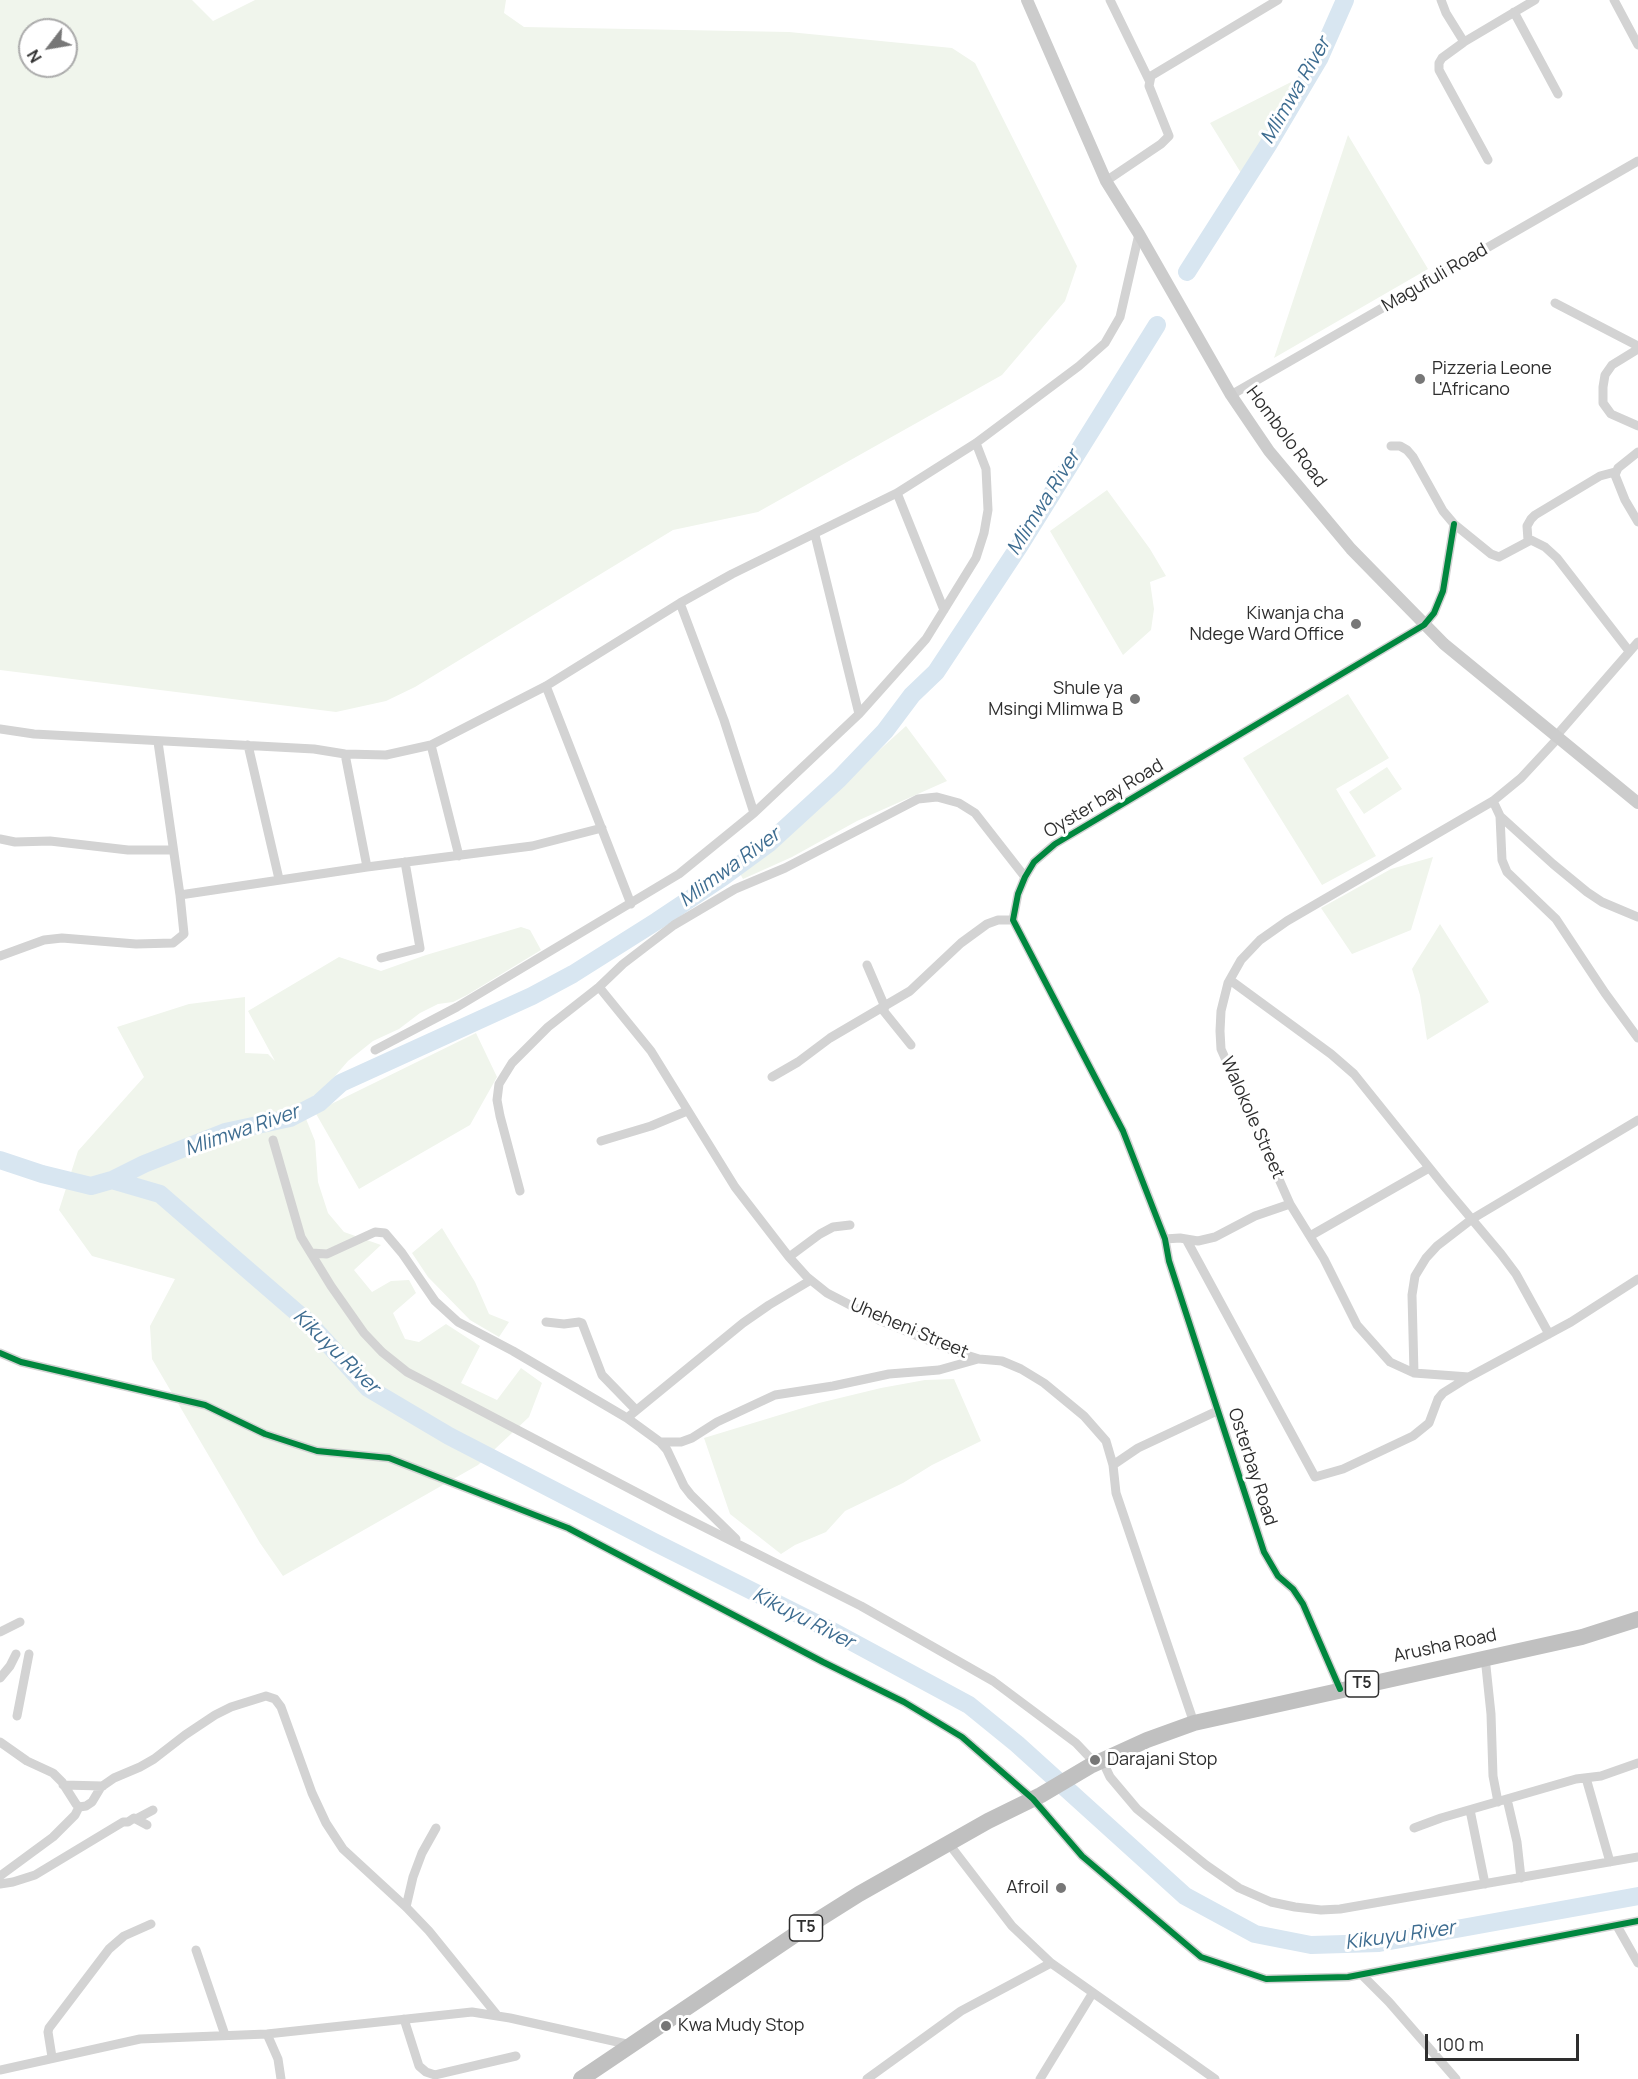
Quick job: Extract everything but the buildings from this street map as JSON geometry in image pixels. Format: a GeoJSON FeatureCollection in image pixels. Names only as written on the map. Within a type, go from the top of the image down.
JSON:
{"type":"FeatureCollection","features":[{"type":"Feature","properties":{"kind":"highway","name":"Arusha Road"},"geometry":{"type":"LineString","coordinates":[[1096,1763],[1194,1723],[1582,1637],[1638,1619]]}},
{"type":"Feature","properties":{"kind":"highway","name":"T5"},"geometry":{"type":"LineString","coordinates":[[581,2079],[859,1894],[1096,1763]]}},
{"type":"Feature","properties":{"kind":"street","name":"Hombolo Road"},"geometry":{"type":"LineString","coordinates":[[1027,0],[1106,181],[1231,395],[1269,451],[1351,549],[1424,625],[1444,644],[1638,803]]}},
{"type":"Feature","properties":{"kind":"street"},"geometry":{"type":"LineString","coordinates":[[1106,181],[1170,136],[1149,86],[1149,80],[1110,0]]}},
{"type":"Feature","properties":{"kind":"street"},"geometry":{"type":"LineString","coordinates":[[1149,80],[1155,73],[1278,0]]}},
{"type":"Feature","properties":{"kind":"street"},"geometry":{"type":"LineString","coordinates":[[1441,0],[1446,13],[1464,42]]}},
{"type":"Feature","properties":{"kind":"street"},"geometry":{"type":"LineString","coordinates":[[1488,160],[1439,70],[1442,58],[1464,42],[1535,0]]}},
{"type":"Feature","properties":{"kind":"street"},"geometry":{"type":"LineString","coordinates":[[1614,0],[1638,45]]}},
{"type":"Feature","properties":{"kind":"street"},"geometry":{"type":"LineString","coordinates":[[1514,12],[1558,94]]}},
{"type":"Feature","properties":{"kind":"street","name":"Magufuli Road"},"geometry":{"type":"LineString","coordinates":[[1231,395],[1638,161]]}},
{"type":"Feature","properties":{"kind":"street"},"geometry":{"type":"LineString","coordinates":[[0,729],[34,734],[158,742],[314,749],[345,754],[386,755],[430,745],[546,686],[680,603],[732,574],[897,493],[976,443],[1106,343],[1120,317],[1139,234]]}},
{"type":"Feature","properties":{"kind":"street"},"geometry":{"type":"LineString","coordinates":[[1555,303],[1638,347],[1612,365],[1605,375],[1603,387],[1603,403],[1611,414],[1638,426]]}},
{"type":"Feature","properties":{"kind":"street"},"geometry":{"type":"LineString","coordinates":[[375,1050],[458,1007],[679,874],[754,813],[859,714],[926,639],[976,558],[988,510],[986,469],[976,443]]}},
{"type":"Feature","properties":{"kind":"street"},"geometry":{"type":"LineString","coordinates":[[1391,446],[1400,446],[1413,457],[1433,494],[1454,524],[1491,555],[1499,557],[1528,540],[1538,543],[1557,558],[1629,651]]}},
{"type":"Feature","properties":{"kind":"street"},"geometry":{"type":"LineString","coordinates":[[1528,540],[1527,526],[1535,515],[1600,476],[1615,472],[1638,452]]}},
{"type":"Feature","properties":{"kind":"street"},"geometry":{"type":"LineString","coordinates":[[1615,472],[1622,492],[1638,522]]}},
{"type":"Feature","properties":{"kind":"street"},"geometry":{"type":"LineString","coordinates":[[897,493],[944,610]]}},
{"type":"Feature","properties":{"kind":"street"},"geometry":{"type":"LineString","coordinates":[[1424,625],[1434,613],[1443,591],[1454,524]]}},
{"type":"Feature","properties":{"kind":"street"},"geometry":{"type":"LineString","coordinates":[[815,535],[859,714]]}},
{"type":"Feature","properties":{"kind":"street"},"geometry":{"type":"LineString","coordinates":[[680,603],[724,720],[754,813]]}},
{"type":"Feature","properties":{"kind":"street","name":"Oyster bay Road"},"geometry":{"type":"LineString","coordinates":[[1013,920],[1018,894],[1025,877],[1034,862],[1055,844],[1424,625]]}},
{"type":"Feature","properties":{"kind":"street","name":"Walokole Street"},"geometry":{"type":"LineString","coordinates":[[1469,1377],[1414,1373],[1390,1362],[1357,1325],[1324,1259],[1290,1204],[1221,1049],[1221,1011],[1230,980],[1241,960],[1260,940],[1287,921],[1493,801],[1521,778],[1638,642]]}},
{"type":"Feature","properties":{"kind":"street"},"geometry":{"type":"LineString","coordinates":[[546,686],[631,904]]}},
{"type":"Feature","properties":{"kind":"street"},"geometry":{"type":"LineString","coordinates":[[0,956],[35,943],[62,938],[136,944],[173,943],[184,934],[158,742]]}},
{"type":"Feature","properties":{"kind":"street"},"geometry":{"type":"LineString","coordinates":[[249,745],[279,879]]}},
{"type":"Feature","properties":{"kind":"street"},"geometry":{"type":"LineString","coordinates":[[430,745],[459,856]]}},
{"type":"Feature","properties":{"kind":"street"},"geometry":{"type":"LineString","coordinates":[[345,754],[367,867]]}},
{"type":"Feature","properties":{"kind":"street"},"geometry":{"type":"LineString","coordinates":[[520,1191],[500,1116],[497,1100],[499,1084],[512,1063],[548,1027],[674,925],[735,889],[785,868],[918,799],[937,797],[959,802],[975,813],[1025,877]]}},
{"type":"Feature","properties":{"kind":"street"},"geometry":{"type":"LineString","coordinates":[[1493,801],[1500,816],[1502,860],[1507,872],[1556,920],[1638,1038]]}},
{"type":"Feature","properties":{"kind":"street"},"geometry":{"type":"LineString","coordinates":[[1500,816],[1587,892],[1602,902],[1638,917]]}},
{"type":"Feature","properties":{"kind":"street"},"geometry":{"type":"LineString","coordinates":[[180,896],[279,879],[532,846],[602,828]]}},
{"type":"Feature","properties":{"kind":"street"},"geometry":{"type":"LineString","coordinates":[[0,839],[15,842],[50,841],[128,850],[173,850]]}},
{"type":"Feature","properties":{"kind":"street"},"geometry":{"type":"LineString","coordinates":[[381,958],[420,948],[405,862]]}},
{"type":"Feature","properties":{"kind":"street"},"geometry":{"type":"LineString","coordinates":[[772,1077],[798,1062],[830,1038],[910,991],[960,943],[987,924],[998,920],[1013,920],[1123,1131],[1165,1239],[1197,1241],[1215,1237],[1255,1216],[1290,1204]]}},
{"type":"Feature","properties":{"kind":"street"},"geometry":{"type":"LineString","coordinates":[[867,966],[883,1008],[911,1045]]}},
{"type":"Feature","properties":{"kind":"street"},"geometry":{"type":"LineString","coordinates":[[1230,980],[1331,1054],[1354,1074],[1516,1274],[1549,1334]]}},
{"type":"Feature","properties":{"kind":"street","name":"Uheheni Street"},"geometry":{"type":"LineString","coordinates":[[599,987],[651,1051],[735,1187],[789,1257],[811,1280],[827,1293],[879,1320],[957,1352],[979,1359],[1002,1361],[1021,1369],[1044,1383],[1084,1416],[1106,1441],[1113,1465],[1116,1493],[1194,1723]]}},
{"type":"Feature","properties":{"kind":"street"},"geometry":{"type":"LineString","coordinates":[[601,1141],[651,1126],[687,1111]]}},
{"type":"Feature","properties":{"kind":"street"},"geometry":{"type":"LineString","coordinates":[[1414,1373],[1412,1324],[1415,1276],[1426,1258],[1437,1246],[1472,1219],[1638,1120]]}},
{"type":"Feature","properties":{"kind":"street"},"geometry":{"type":"LineString","coordinates":[[273,1140],[295,1219],[310,1253],[364,1333],[382,1352],[407,1372],[674,1512],[861,1606],[993,1681],[1076,1743],[1110,1777],[1137,1809],[1157,1827],[1239,1888],[1270,1902],[1321,1910],[1340,1909],[1638,1857]]}},
{"type":"Feature","properties":{"kind":"street"},"geometry":{"type":"LineString","coordinates":[[1310,1236],[1429,1168]]}},
{"type":"Feature","properties":{"kind":"street"},"geometry":{"type":"LineString","coordinates":[[789,1257],[833,1227],[850,1225]]}},
{"type":"Feature","properties":{"kind":"street"},"geometry":{"type":"LineString","coordinates":[[310,1253],[327,1254],[375,1232],[385,1233],[402,1253],[435,1301],[458,1322],[627,1418],[660,1442],[667,1450],[691,1495],[744,1547]]}},
{"type":"Feature","properties":{"kind":"street","name":"Osterbay Road"},"geometry":{"type":"LineString","coordinates":[[1165,1239],[1169,1261],[1264,1552],[1278,1576],[1293,1589],[1303,1604],[1340,1689]]}},
{"type":"Feature","properties":{"kind":"street"},"geometry":{"type":"LineString","coordinates":[[1186,1239],[1316,1477],[1343,1469],[1413,1436],[1429,1422],[1443,1392],[1549,1334],[1638,1279]]}},
{"type":"Feature","properties":{"kind":"street"},"geometry":{"type":"LineString","coordinates":[[627,1418],[743,1323],[768,1305],[811,1280]]}},
{"type":"Feature","properties":{"kind":"street"},"geometry":{"type":"LineString","coordinates":[[546,1322],[582,1323],[603,1375],[636,1410]]}},
{"type":"Feature","properties":{"kind":"street"},"geometry":{"type":"LineString","coordinates":[[0,1353],[21,1362],[205,1405],[265,1434],[316,1451],[389,1458],[568,1528],[904,1702],[962,1737],[1037,1797],[1082,1856],[1201,1958],[1266,1978],[1348,1977],[1638,1921]]}},
{"type":"Feature","properties":{"kind":"street"},"geometry":{"type":"LineString","coordinates":[[660,1442],[681,1442],[692,1438],[717,1422],[775,1395],[834,1386],[878,1376],[939,1370],[979,1359]]}},
{"type":"Feature","properties":{"kind":"street"},"geometry":{"type":"LineString","coordinates":[[1113,1465],[1138,1448],[1217,1411]]}},
{"type":"Feature","properties":{"kind":"street"},"geometry":{"type":"LineString","coordinates":[[0,1632],[20,1622]]}},
{"type":"Feature","properties":{"kind":"street"},"geometry":{"type":"LineString","coordinates":[[0,1678],[16,1654]]}},
{"type":"Feature","properties":{"kind":"street"},"geometry":{"type":"LineString","coordinates":[[17,1716],[29,1654]]}},
{"type":"Feature","properties":{"kind":"street"},"geometry":{"type":"LineString","coordinates":[[1485,1657],[1491,1714],[1493,1776],[1517,1842],[1521,1878]]}},
{"type":"Feature","properties":{"kind":"street"},"geometry":{"type":"LineString","coordinates":[[79,1807],[92,1802],[103,1786],[114,1778],[154,1759],[185,1734],[216,1715],[231,1707],[266,1696],[275,1699],[281,1707],[312,1793],[343,1850],[429,1931],[497,2015]]}},
{"type":"Feature","properties":{"kind":"street"},"geometry":{"type":"LineString","coordinates":[[0,1742],[27,1761],[53,1773],[79,1807]]}},
{"type":"Feature","properties":{"kind":"street"},"geometry":{"type":"LineString","coordinates":[[1414,1828],[1441,1818],[1586,1778],[1601,1776],[1638,1763]]}},
{"type":"Feature","properties":{"kind":"street"},"geometry":{"type":"LineString","coordinates":[[1586,1778],[1610,1862]]}},
{"type":"Feature","properties":{"kind":"street"},"geometry":{"type":"LineString","coordinates":[[63,1785],[103,1786]]}},
{"type":"Feature","properties":{"kind":"street"},"geometry":{"type":"LineString","coordinates":[[0,1876],[53,1837],[75,1815],[79,1807]]}},
{"type":"Feature","properties":{"kind":"street"},"geometry":{"type":"LineString","coordinates":[[0,1884],[35,1875],[123,1822],[136,1819],[153,1810]]}},
{"type":"Feature","properties":{"kind":"street"},"geometry":{"type":"LineString","coordinates":[[1470,1810],[1485,1884]]}},
{"type":"Feature","properties":{"kind":"street"},"geometry":{"type":"LineString","coordinates":[[136,1819],[147,1825]]}},
{"type":"Feature","properties":{"kind":"street"},"geometry":{"type":"LineString","coordinates":[[406,1907],[413,1877],[422,1853],[436,1828]]}},
{"type":"Feature","properties":{"kind":"street"},"geometry":{"type":"LineString","coordinates":[[949,1844],[1011,1926],[1050,1963],[1215,2079]]}},
{"type":"Feature","properties":{"kind":"street"},"geometry":{"type":"LineString","coordinates":[[52,2057],[49,2028],[109,1949],[124,1936],[152,1924]]}},
{"type":"Feature","properties":{"kind":"street"},"geometry":{"type":"LineString","coordinates":[[1617,1926],[1638,1963]]}},
{"type":"Feature","properties":{"kind":"street"},"geometry":{"type":"LineString","coordinates":[[196,1950],[225,2035]]}},
{"type":"Feature","properties":{"kind":"street"},"geometry":{"type":"LineString","coordinates":[[867,2079],[961,2011],[1050,1963]]}},
{"type":"Feature","properties":{"kind":"street"},"geometry":{"type":"LineString","coordinates":[[1362,1974],[1397,2010],[1456,2079]]}},
{"type":"Feature","properties":{"kind":"street"},"geometry":{"type":"LineString","coordinates":[[1040,2079],[1092,1994]]}},
{"type":"Feature","properties":{"kind":"street"},"geometry":{"type":"LineString","coordinates":[[0,2070],[140,2039],[267,2034],[472,2012],[497,2015],[631,2045]]}},
{"type":"Feature","properties":{"kind":"street"},"geometry":{"type":"LineString","coordinates":[[404,2019],[419,2066],[435,2075],[516,2056]]}},
{"type":"Feature","properties":{"kind":"street"},"geometry":{"type":"LineString","coordinates":[[267,2034],[278,2059],[281,2079]]}},
{"type":"Feature","properties":{"kind":"shaded area"},"geometry":{"type":"Polygon","coordinates":[[[0,0],[192,0],[213,21],[255,0],[506,0],[504,13],[524,27],[789,32],[952,48],[975,63],[1077,266],[1065,301],[1002,375],[758,512],[673,530],[415,687],[386,701],[336,712],[0,670],[0,0]]]}},
{"type":"Feature","properties":{"kind":"shaded area"},"geometry":{"type":"Polygon","coordinates":[[[1301,77],[1241,173],[1210,123],[1301,77]]]}},
{"type":"Feature","properties":{"kind":"shaded area"},"geometry":{"type":"Polygon","coordinates":[[[1348,135],[1428,269],[1274,358],[1348,135]]]}},
{"type":"Feature","properties":{"kind":"shaded area"},"geometry":{"type":"Polygon","coordinates":[[[1107,490],[1150,549],[1166,576],[1150,582],[1154,609],[1151,630],[1123,655],[1050,531],[1107,490]]]}},
{"type":"Feature","properties":{"kind":"shaded area"},"geometry":{"type":"Polygon","coordinates":[[[1348,694],[1389,758],[1336,789],[1376,856],[1322,885],[1243,758],[1348,694]]]}},
{"type":"Feature","properties":{"kind":"shaded area"},"geometry":{"type":"Polygon","coordinates":[[[906,726],[947,781],[857,821],[792,857],[743,879],[739,872],[791,830],[906,726]]]}},
{"type":"Feature","properties":{"kind":"shaded area"},"geometry":{"type":"Polygon","coordinates":[[[1387,767],[1402,789],[1364,814],[1349,792],[1387,767]]]}},
{"type":"Feature","properties":{"kind":"shaded area"},"geometry":{"type":"Polygon","coordinates":[[[1433,857],[1411,930],[1352,954],[1321,908],[1391,869],[1433,857]]]}},
{"type":"Feature","properties":{"kind":"shaded area"},"geometry":{"type":"Polygon","coordinates":[[[1440,924],[1489,1002],[1427,1040],[1420,995],[1412,969],[1440,924]]]}},
{"type":"Feature","properties":{"kind":"shaded area"},"geometry":{"type":"Polygon","coordinates":[[[521,927],[530,930],[541,950],[467,995],[453,1002],[438,1004],[420,1013],[399,1029],[373,1041],[348,1061],[323,1090],[300,1104],[315,1141],[318,1182],[328,1213],[344,1232],[381,1245],[354,1270],[372,1292],[391,1281],[409,1280],[416,1293],[393,1313],[405,1339],[419,1342],[446,1324],[480,1346],[461,1383],[497,1400],[521,1368],[542,1383],[529,1417],[478,1465],[283,1576],[260,1543],[152,1359],[150,1326],[175,1279],[92,1256],[59,1210],[78,1151],[144,1077],[117,1027],[189,1004],[245,997],[245,1053],[268,1054],[275,1061],[248,1011],[339,957],[381,971],[521,927]]]}},
{"type":"Feature","properties":{"kind":"shaded area"},"geometry":{"type":"Polygon","coordinates":[[[476,1033],[497,1077],[470,1125],[359,1189],[315,1112],[476,1033]]]}},
{"type":"Feature","properties":{"kind":"shaded area"},"geometry":{"type":"Polygon","coordinates":[[[442,1228],[475,1282],[489,1314],[509,1322],[499,1337],[470,1320],[428,1277],[412,1253],[442,1228]]]}},
{"type":"Feature","properties":{"kind":"shaded area"},"geometry":{"type":"Polygon","coordinates":[[[954,1379],[981,1441],[845,1511],[826,1532],[795,1545],[781,1554],[730,1514],[704,1438],[819,1403],[881,1388],[925,1380],[954,1379]]]}},
{"type":"Feature","properties":{"kind":"waterway","name":"Mlimwa River"},"geometry":{"type":"LineString","coordinates":[[1187,272],[1268,145],[1319,59],[1345,0]]}},
{"type":"Feature","properties":{"kind":"waterway","name":"Mlimwa River"},"geometry":{"type":"LineString","coordinates":[[112,1180],[144,1164],[225,1132],[290,1118],[319,1103],[341,1083],[532,996],[573,974],[657,921],[768,844],[839,779],[885,731],[912,695],[936,672],[1020,545],[1157,325]]}},
{"type":"Feature","properties":{"kind":"waterway","name":"Kikuyu River"},"geometry":{"type":"LineString","coordinates":[[0,1160],[42,1174],[91,1186],[112,1180],[160,1194],[309,1323],[368,1388],[449,1436],[832,1631],[969,1705],[1017,1744],[1185,1896],[1255,1934],[1311,1945],[1379,1943],[1638,1896]]}},
{"type":"Feature","properties":{"kind":"cycle path"},"geometry":{"type":"LineString","coordinates":[[1340,1689],[1303,1604],[1293,1589],[1278,1576],[1264,1552],[1169,1261],[1165,1239],[1123,1131],[1013,920],[1018,894],[1025,877],[1034,862],[1055,844],[1424,625],[1434,613],[1443,591],[1454,524]]}},
{"type":"Feature","properties":{"kind":"cycle path"},"geometry":{"type":"LineString","coordinates":[[0,1353],[21,1362],[205,1405],[265,1434],[317,1451],[389,1458],[568,1528],[904,1702],[962,1737],[1033,1799],[1082,1856],[1201,1957],[1266,1979],[1348,1977],[1638,1921]]}},
{"type":"Feature","properties":{"kind":"place","name":"Pizzeria Leone L'Africano"},"geometry":{"type":"Point","coordinates":[1420,379]}},
{"type":"Feature","properties":{"kind":"place","name":"Kiwanja cha Ndege Ward Office"},"geometry":{"type":"Point","coordinates":[1356,624]}},
{"type":"Feature","properties":{"kind":"place","name":"Shule ya Msingi Mlimwa B"},"geometry":{"type":"Point","coordinates":[1135,699]}},
{"type":"Feature","properties":{"kind":"place","name":"Darajani Stop"},"geometry":{"type":"Point","coordinates":[1095,1760]}},
{"type":"Feature","properties":{"kind":"place","name":"Afroil"},"geometry":{"type":"Point","coordinates":[1061,1888]}},
{"type":"Feature","properties":{"kind":"place","name":"Kwa Mudy Stop"},"geometry":{"type":"Point","coordinates":[666,2026]}}]}
